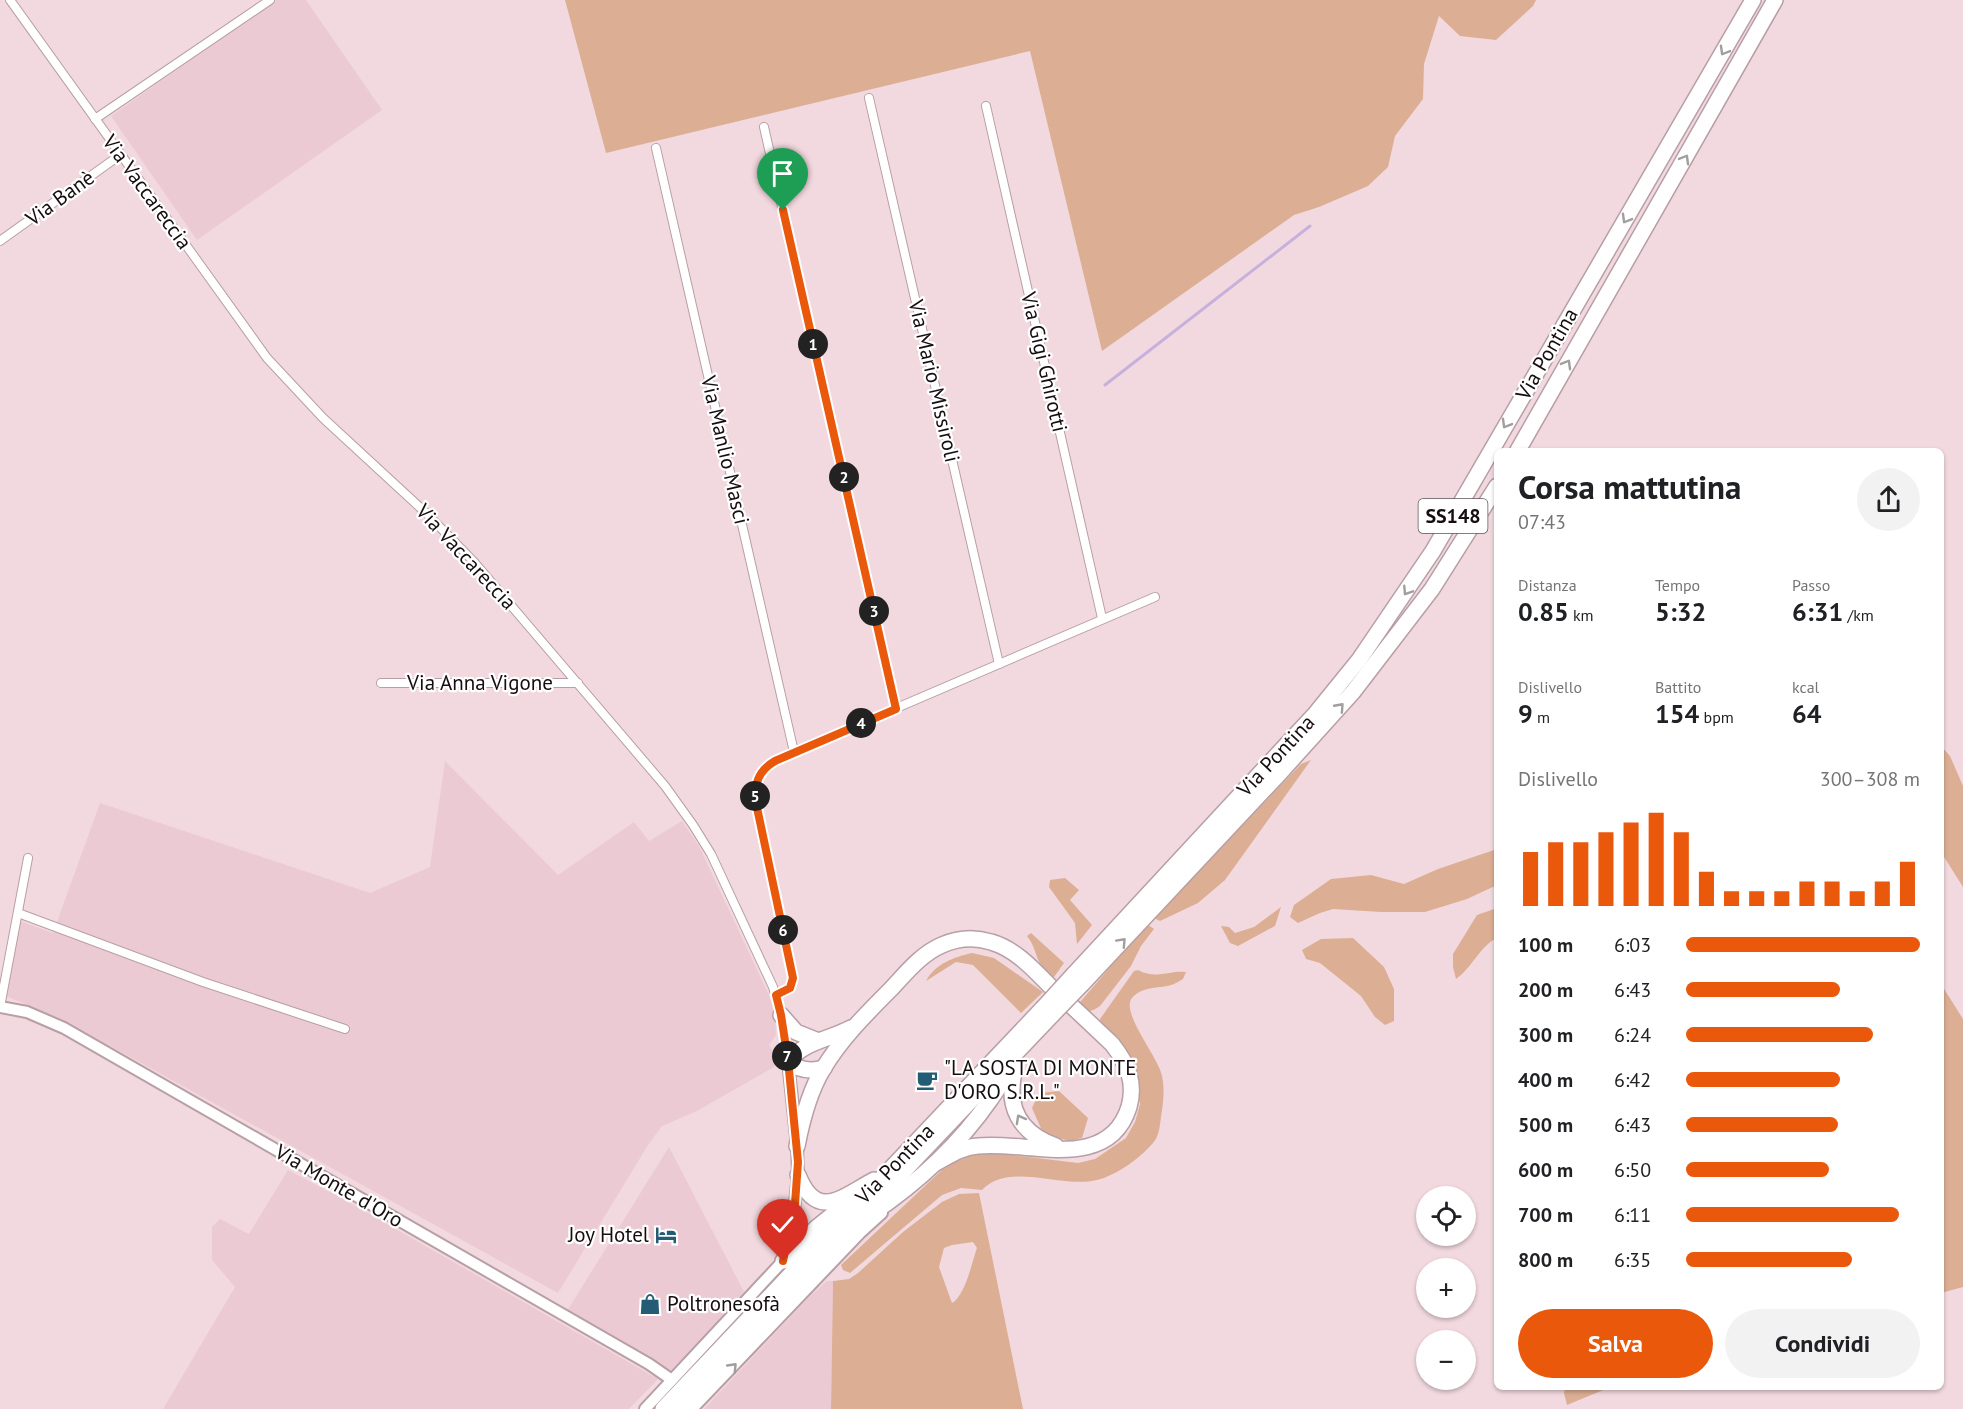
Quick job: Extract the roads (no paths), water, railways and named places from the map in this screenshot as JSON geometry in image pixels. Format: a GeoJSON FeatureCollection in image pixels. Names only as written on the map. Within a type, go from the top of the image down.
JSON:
{"type":"FeatureCollection","features":[{"type":"Feature","properties":{"kind":"highway","name":"Via Pontina"},"geometry":{"type":"LineString","coordinates":[[1078,979],[1317,713],[1372,642],[1433,551],[1753,0]]}},
{"type":"Feature","properties":{"kind":"highway","name":"Via Pontina"},"geometry":{"type":"LineString","coordinates":[[1519,448],[1775,0]]}},
{"type":"Feature","properties":{"kind":"highway","name":"Via Pontina"},"geometry":{"type":"LineString","coordinates":[[678,1409],[1078,979],[1278,775],[1353,692],[1432,589],[1494,491]]}},
{"type":"Feature","properties":{"kind":"highway"},"geometry":{"type":"LineString","coordinates":[[797,1146],[808,1104],[824,1068],[854,1027],[917,962],[937,947],[954,941],[973,939],[992,942],[1025,962],[1112,1044],[1129,1071],[1132,1084],[1131,1098],[1125,1117],[1114,1132],[1101,1141],[1085,1147],[1067,1150],[979,1145],[959,1151],[936,1163]]}},
{"type":"Feature","properties":{"kind":"highway","name":"Via Pontina"},"geometry":{"type":"LineString","coordinates":[[663,1409],[885,1174],[1047,1012]]}},
{"type":"Feature","properties":{"kind":"highway"},"geometry":{"type":"LineString","coordinates":[[846,1231],[903,1193],[936,1163],[978,1116],[1018,1060],[1047,1012]]}},
{"type":"Feature","properties":{"kind":"highway"},"geometry":{"type":"LineString","coordinates":[[781,1015],[796,1032],[816,1040]]}},
{"type":"Feature","properties":{"kind":"highway"},"geometry":{"type":"LineString","coordinates":[[824,1068],[804,1070],[795,1067],[788,1060],[800,1049],[816,1040],[832,1038],[854,1027]]}},
{"type":"Feature","properties":{"kind":"highway"},"geometry":{"type":"LineString","coordinates":[[1018,1060],[1011,1092],[1020,1120],[1033,1136],[1067,1150]]}},
{"type":"Feature","properties":{"kind":"highway"},"geometry":{"type":"LineString","coordinates":[[798,1174],[808,1195],[825,1202],[836,1200],[885,1174]]}},
{"type":"Feature","properties":{"kind":"highway"},"geometry":{"type":"LineString","coordinates":[[783,1261],[840,1208],[885,1174]]}},
{"type":"Feature","properties":{"kind":"street","name":"Via Vaccareccia"},"geometry":{"type":"LineString","coordinates":[[10,0],[245,329],[278,370],[333,428],[455,541],[652,770],[699,834],[716,864],[776,995],[781,1015],[788,1060],[798,1174],[793,1220],[783,1261]]}},
{"type":"Feature","properties":{"kind":"street"},"geometry":{"type":"LineString","coordinates":[[95,119],[270,0]]}},
{"type":"Feature","properties":{"kind":"street","name":"Via Mario Missiroli"},"geometry":{"type":"LineString","coordinates":[[868,98],[999,664]]}},
{"type":"Feature","properties":{"kind":"street","name":"Via Gigi Ghirotti"},"geometry":{"type":"LineString","coordinates":[[986,106],[1102,618]]}},
{"type":"Feature","properties":{"kind":"street"},"geometry":{"type":"LineString","coordinates":[[764,126],[896,709]]}},
{"type":"Feature","properties":{"kind":"street","name":"Via Manlio Masci"},"geometry":{"type":"LineString","coordinates":[[656,148],[794,752]]}},
{"type":"Feature","properties":{"kind":"street","name":"Via Banè"},"geometry":{"type":"LineString","coordinates":[[0,241],[120,154]]}},
{"type":"Feature","properties":{"kind":"street"},"geometry":{"type":"LineString","coordinates":[[776,995],[791,987],[793,976],[756,803],[757,779],[765,767],[794,752],[1155,597]]}},
{"type":"Feature","properties":{"kind":"street","name":"Via Anna Vigone"},"geometry":{"type":"LineString","coordinates":[[381,683],[578,683]]}},
{"type":"Feature","properties":{"kind":"street"},"geometry":{"type":"LineString","coordinates":[[0,1007],[28,858]]}},
{"type":"Feature","properties":{"kind":"street"},"geometry":{"type":"LineString","coordinates":[[18,912],[204,982],[345,1029]]}},
{"type":"Feature","properties":{"kind":"street","name":"Via Monte d'Oro"},"geometry":{"type":"LineString","coordinates":[[0,1007],[27,1012],[64,1028],[579,1323],[672,1380]]}},
{"type":"Feature","properties":{"kind":"street","name":"Via Pontina"},"geometry":{"type":"LineString","coordinates":[[692,1409],[861,1232],[903,1193]]}},
{"type":"Feature","properties":{"kind":"street"},"geometry":{"type":"LineString","coordinates":[[645,1409],[783,1261]]}},
{"type":"Feature","properties":{"kind":"waterway"},"geometry":{"type":"LineString","coordinates":[[1105,385],[1310,226]]}},
{"type":"Feature","properties":{"kind":"place","name":"\"LA SOSTA DI MONTE D'ORO S.R.L.\""},"geometry":{"type":"Point","coordinates":[927,1080]}},
{"type":"Feature","properties":{"kind":"place","name":"Joy Hotel"},"geometry":{"type":"Point","coordinates":[666,1235]}},
{"type":"Feature","properties":{"kind":"place","name":"Poltronesofà"},"geometry":{"type":"Point","coordinates":[650,1304]}}]}
